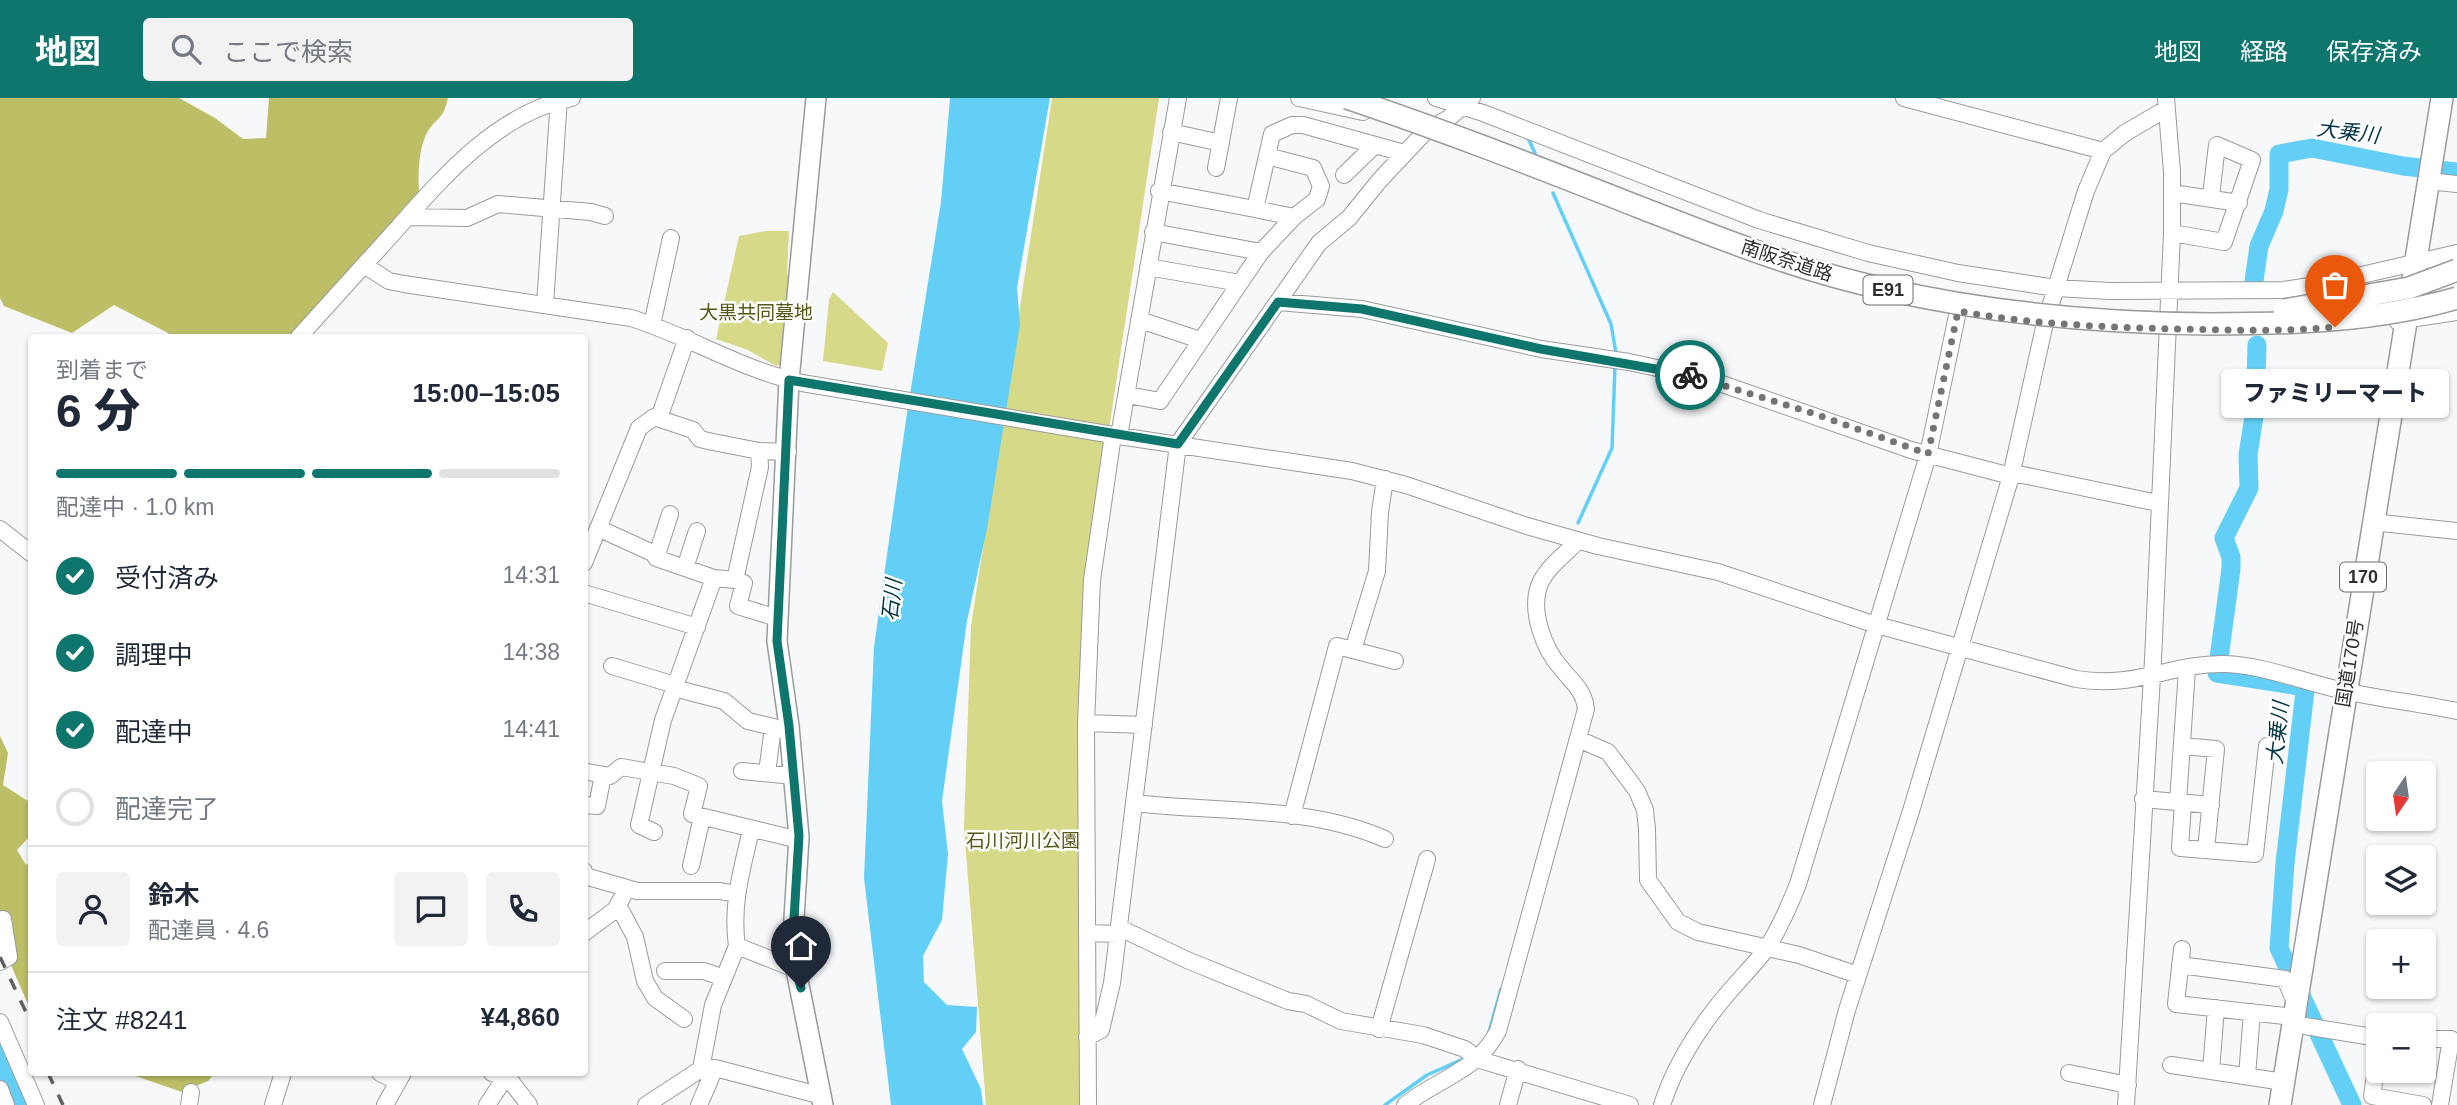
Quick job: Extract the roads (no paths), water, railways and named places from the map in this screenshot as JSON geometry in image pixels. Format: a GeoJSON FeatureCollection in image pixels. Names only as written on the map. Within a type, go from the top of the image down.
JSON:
{"type":"FeatureCollection","features":[{"type":"Feature","properties":{"kind":"highway","name":"南阪奈道路"},"geometry":{"type":"LineString","coordinates":[[1347,98],[1436,128],[1768,256],[1883,289],[1960,304],[2105,322],[2264,324],[2352,318],[2455,300]]}},
{"type":"Feature","properties":{"kind":"highway","name":"南阪奈道路"},"geometry":{"type":"LineString","coordinates":[[1366,98],[1439,122],[1682,217],[1885,283],[2024,308],[2104,315],[2241,317],[2455,300]]}},
{"type":"Feature","properties":{"kind":"highway","name":"国道170号"},"geometry":{"type":"LineString","coordinates":[[2280,1105],[2344,691],[2404,321],[2417,263],[2442,98]]}},
{"type":"Feature","properties":{"kind":"highway"},"geometry":{"type":"LineString","coordinates":[[2241,317],[2409,288],[2457,270]]}},
{"type":"Feature","properties":{"kind":"main road"},"geometry":{"type":"LineString","coordinates":[[816,98],[796,381],[788,452],[777,641],[782,729],[794,776],[799,840],[793,935],[795,965],[822,1100]]}},
{"type":"Feature","properties":{"kind":"street"},"geometry":{"type":"LineString","coordinates":[[1088,1105],[1086,723],[1092,580],[1112,435],[1128,395],[1159,191],[1178,98]]}},
{"type":"Feature","properties":{"kind":"street"},"geometry":{"type":"LineString","coordinates":[[1216,168],[1229,98]]}},
{"type":"Feature","properties":{"kind":"street"},"geometry":{"type":"LineString","coordinates":[[1299,98],[1371,114],[1425,132],[1782,268],[1905,301],[1958,311],[2045,323],[2289,331],[2404,321],[2455,300]]}},
{"type":"Feature","properties":{"kind":"street"},"geometry":{"type":"LineString","coordinates":[[1436,98],[1468,102],[1759,220],[1868,253],[1958,273],[2056,288],[2283,290],[2457,253]]}},
{"type":"Feature","properties":{"kind":"street"},"geometry":{"type":"LineString","coordinates":[[1904,98],[2103,151]]}},
{"type":"Feature","properties":{"kind":"street"},"geometry":{"type":"LineString","coordinates":[[302,334],[466,157],[505,124],[528,111],[564,99],[551,207],[545,305]]}},
{"type":"Feature","properties":{"kind":"street"},"geometry":{"type":"LineString","coordinates":[[1087,1037],[1101,1030],[1120,931],[1178,444],[1319,243],[1349,218],[1425,132],[1468,102]]}},
{"type":"Feature","properties":{"kind":"street"},"geometry":{"type":"LineString","coordinates":[[1822,1105],[1858,975],[1961,649],[2011,476],[2045,323],[2086,191],[2103,151],[2166,104]]}},
{"type":"Feature","properties":{"kind":"street"},"geometry":{"type":"LineString","coordinates":[[2126,1105],[2170,291],[2172,192],[2166,104]]}},
{"type":"Feature","properties":{"kind":"street"},"geometry":{"type":"LineString","coordinates":[[1255,209],[1272,134],[1293,125],[1404,153]]}},
{"type":"Feature","properties":{"kind":"street"},"geometry":{"type":"LineString","coordinates":[[1171,132],[1221,143]]}},
{"type":"Feature","properties":{"kind":"street"},"geometry":{"type":"LineString","coordinates":[[1343,175],[1375,145]]}},
{"type":"Feature","properties":{"kind":"street"},"geometry":{"type":"LineString","coordinates":[[2172,233],[2224,242],[2252,160],[2217,145],[2211,196]]}},
{"type":"Feature","properties":{"kind":"street"},"geometry":{"type":"LineString","coordinates":[[1128,395],[1160,401],[1261,252],[1294,217],[1317,199],[1321,186],[1313,167],[1267,156]]}},
{"type":"Feature","properties":{"kind":"street"},"geometry":{"type":"LineString","coordinates":[[2429,172],[2457,184]]}},
{"type":"Feature","properties":{"kind":"street"},"geometry":{"type":"LineString","coordinates":[[1159,191],[1294,217]]}},
{"type":"Feature","properties":{"kind":"street"},"geometry":{"type":"LineString","coordinates":[[2172,192],[2211,196],[2239,203]]}},
{"type":"Feature","properties":{"kind":"street"},"geometry":{"type":"LineString","coordinates":[[410,217],[467,218],[498,204],[551,207],[605,216]]}},
{"type":"Feature","properties":{"kind":"street"},"geometry":{"type":"LineString","coordinates":[[1153,232],[1261,252]]}},
{"type":"Feature","properties":{"kind":"street"},"geometry":{"type":"LineString","coordinates":[[652,325],[671,238]]}},
{"type":"Feature","properties":{"kind":"street"},"geometry":{"type":"LineString","coordinates":[[364,265],[389,281],[603,313],[652,325],[796,381],[1112,435],[1352,471],[1385,479],[1578,541],[1718,572],[1878,626],[2099,683],[2151,677],[2218,664],[2344,691],[2457,711]]}},
{"type":"Feature","properties":{"kind":"street"},"geometry":{"type":"LineString","coordinates":[[1148,267],[1240,283]]}},
{"type":"Feature","properties":{"kind":"street"},"geometry":{"type":"LineString","coordinates":[[1278,302],[1362,309],[1541,349],[1629,362],[1708,379],[1928,454],[2011,476],[2018,474],[2158,503]]}},
{"type":"Feature","properties":{"kind":"street"},"geometry":{"type":"LineString","coordinates":[[1662,1105],[1672,1076],[1688,1047],[1711,1014],[1767,948],[1784,920],[1798,884],[1928,454],[1958,311]]}},
{"type":"Feature","properties":{"kind":"street"},"geometry":{"type":"LineString","coordinates":[[1140,320],[1200,340]]}},
{"type":"Feature","properties":{"kind":"street"},"geometry":{"type":"LineString","coordinates":[[659,418],[687,338]]}},
{"type":"Feature","properties":{"kind":"street"},"geometry":{"type":"LineString","coordinates":[[588,553],[639,428],[654,417],[693,430],[700,439],[759,451],[788,452]]}},
{"type":"Feature","properties":{"kind":"street"},"geometry":{"type":"LineString","coordinates":[[735,580],[760,467],[759,451]]}},
{"type":"Feature","properties":{"kind":"street"},"geometry":{"type":"LineString","coordinates":[[1353,650],[1377,571],[1377,543],[1385,479]]}},
{"type":"Feature","properties":{"kind":"street"},"geometry":{"type":"LineString","coordinates":[[670,514],[656,558],[714,578],[744,583],[738,606],[777,618]]}},
{"type":"Feature","properties":{"kind":"street"},"geometry":{"type":"LineString","coordinates":[[2372,522],[2457,531]]}},
{"type":"Feature","properties":{"kind":"street"},"geometry":{"type":"LineString","coordinates":[[598,528],[657,555]]}},
{"type":"Feature","properties":{"kind":"street"},"geometry":{"type":"LineString","coordinates":[[0,529],[28,551]]}},
{"type":"Feature","properties":{"kind":"street"},"geometry":{"type":"LineString","coordinates":[[685,568],[697,531]]}},
{"type":"Feature","properties":{"kind":"street"},"geometry":{"type":"LineString","coordinates":[[1405,1105],[1421,1092],[1465,1071],[1497,1031],[1578,739],[1585,700],[1546,645],[1538,619],[1536,599],[1545,577],[1578,541]]}},
{"type":"Feature","properties":{"kind":"street"},"geometry":{"type":"LineString","coordinates":[[654,832],[639,825],[650,772],[674,687],[714,578]]}},
{"type":"Feature","properties":{"kind":"street"},"geometry":{"type":"LineString","coordinates":[[588,594],[697,627]]}},
{"type":"Feature","properties":{"kind":"street"},"geometry":{"type":"LineString","coordinates":[[1292,816],[1338,646],[1395,661]]}},
{"type":"Feature","properties":{"kind":"street"},"geometry":{"type":"LineString","coordinates":[[612,666],[724,701],[748,721],[782,729],[767,773]]}},
{"type":"Feature","properties":{"kind":"street"},"geometry":{"type":"LineString","coordinates":[[2188,669],[2182,746],[2180,848],[2255,854],[2267,746]]}},
{"type":"Feature","properties":{"kind":"street"},"geometry":{"type":"LineString","coordinates":[[1086,723],[1144,724]]}},
{"type":"Feature","properties":{"kind":"street"},"geometry":{"type":"LineString","coordinates":[[1578,739],[1608,752],[1637,790],[1645,810],[1648,880],[1678,922],[1698,932],[1767,948],[1858,975]]}},
{"type":"Feature","properties":{"kind":"street"},"geometry":{"type":"LineString","coordinates":[[2182,746],[2216,749],[2206,850]]}},
{"type":"Feature","properties":{"kind":"street"},"geometry":{"type":"LineString","coordinates":[[588,805],[597,806],[595,774],[616,774],[621,767],[699,786],[692,814],[799,840]]}},
{"type":"Feature","properties":{"kind":"street"},"geometry":{"type":"LineString","coordinates":[[742,771],[794,776]]}},
{"type":"Feature","properties":{"kind":"street"},"geometry":{"type":"LineString","coordinates":[[2143,799],[2211,805]]}},
{"type":"Feature","properties":{"kind":"street"},"geometry":{"type":"LineString","coordinates":[[1135,803],[1292,816],[1355,826],[1385,839]]}},
{"type":"Feature","properties":{"kind":"street"},"geometry":{"type":"LineString","coordinates":[[691,866],[702,817]]}},
{"type":"Feature","properties":{"kind":"street"},"geometry":{"type":"LineString","coordinates":[[699,1105],[708,1069],[713,1005],[737,946],[733,920],[736,894],[751,830]]}},
{"type":"Feature","properties":{"kind":"street"},"geometry":{"type":"LineString","coordinates":[[1379,1029],[1427,859]]}},
{"type":"Feature","properties":{"kind":"street"},"geometry":{"type":"LineString","coordinates":[[588,877],[627,888],[736,894]]}},
{"type":"Feature","properties":{"kind":"street"},"geometry":{"type":"LineString","coordinates":[[588,930],[618,905],[627,888]]}},
{"type":"Feature","properties":{"kind":"street"},"geometry":{"type":"LineString","coordinates":[[618,905],[635,937],[645,981],[655,998],[684,1019]]}},
{"type":"Feature","properties":{"kind":"street"},"geometry":{"type":"LineString","coordinates":[[0,962],[9,957],[4,940],[3,919]]}},
{"type":"Feature","properties":{"kind":"street"},"geometry":{"type":"LineString","coordinates":[[1087,933],[1120,931],[1288,1001],[1306,1004],[1341,1021],[1423,1035],[1465,1049],[1476,1059],[1518,1069],[1630,1105]]}},
{"type":"Feature","properties":{"kind":"street"},"geometry":{"type":"LineString","coordinates":[[737,946],[790,967],[795,965]]}},
{"type":"Feature","properties":{"kind":"street"},"geometry":{"type":"LineString","coordinates":[[2294,1015],[2285,979],[2181,957],[2176,1004],[2294,1015],[2366,1035]]}},
{"type":"Feature","properties":{"kind":"street"},"geometry":{"type":"LineString","coordinates":[[666,971],[704,971],[724,978]]}},
{"type":"Feature","properties":{"kind":"street"},"geometry":{"type":"LineString","coordinates":[[2211,1071],[2216,1009]]}},
{"type":"Feature","properties":{"kind":"street"},"geometry":{"type":"LineString","coordinates":[[2246,1076],[2252,1012]]}},
{"type":"Feature","properties":{"kind":"street"},"geometry":{"type":"LineString","coordinates":[[0,1022],[36,1105]]}},
{"type":"Feature","properties":{"kind":"street"},"geometry":{"type":"LineString","coordinates":[[2436,1039],[2451,1040],[2440,1105]]}},
{"type":"Feature","properties":{"kind":"street"},"geometry":{"type":"LineString","coordinates":[[2171,1065],[2284,1082]]}},
{"type":"Feature","properties":{"kind":"street"},"geometry":{"type":"LineString","coordinates":[[646,1105],[708,1069],[822,1100]]}},
{"type":"Feature","properties":{"kind":"street"},"geometry":{"type":"LineString","coordinates":[[1507,1105],[1518,1069]]}},
{"type":"Feature","properties":{"kind":"street"},"geometry":{"type":"LineString","coordinates":[[2069,1073],[2128,1085]]}},
{"type":"Feature","properties":{"kind":"street"},"geometry":{"type":"LineString","coordinates":[[273,1105],[282,1076]]}},
{"type":"Feature","properties":{"kind":"street"},"geometry":{"type":"LineString","coordinates":[[487,1105],[499,1076]]}},
{"type":"Feature","properties":{"kind":"street"},"geometry":{"type":"LineString","coordinates":[[500,1076],[529,1105]]}},
{"type":"Feature","properties":{"kind":"street"},"geometry":{"type":"LineString","coordinates":[[385,1105],[401,1077]]}},
{"type":"Feature","properties":{"kind":"street"},"geometry":{"type":"LineString","coordinates":[[2374,1083],[2372,1096],[2423,1105]]}},
{"type":"Feature","properties":{"kind":"street"},"geometry":{"type":"LineString","coordinates":[[0,1089],[6,1105]]}},
{"type":"Feature","properties":{"kind":"street"},"geometry":{"type":"LineString","coordinates":[[1574,1105],[1579,1089]]}},
{"type":"Feature","properties":{"kind":"water","name":"石川"},"geometry":{"type":"Polygon","coordinates":[[[950,98],[1050,98],[1017,288],[1020,324],[987,529],[967,621],[942,801],[948,854],[942,920],[923,956],[924,982],[947,1005],[977,1007],[976,1032],[962,1049],[981,1089],[983,1105],[891,1105],[864,878],[874,647],[907,413],[941,202],[950,98]]]}},
{"type":"Feature","properties":{"kind":"water"},"geometry":{"type":"Polygon","coordinates":[[[0,1029],[28,1105],[9,1105],[0,1081],[0,1029]]]}},
{"type":"Feature","properties":{"kind":"waterway"},"geometry":{"type":"LineString","coordinates":[[1527,136],[1535,153]]}},
{"type":"Feature","properties":{"kind":"waterway","name":"大乗川"},"geometry":{"type":"LineString","coordinates":[[2254,281],[2259,246],[2274,211],[2279,189],[2279,154],[2312,148],[2403,166],[2457,172]]}},
{"type":"Feature","properties":{"kind":"waterway"},"geometry":{"type":"LineString","coordinates":[[1553,193],[1611,324],[1616,353]]}},
{"type":"Feature","properties":{"kind":"waterway","name":"大乗川"},"geometry":{"type":"LineString","coordinates":[[2257,345],[2255,410],[2248,455],[2249,488],[2224,538],[2231,557],[2231,569],[2217,673],[2299,686],[2305,691],[2285,863],[2279,948],[2352,1105]]}},
{"type":"Feature","properties":{"kind":"waterway"},"geometry":{"type":"LineString","coordinates":[[1578,523],[1612,448],[1615,366]]}},
{"type":"Feature","properties":{"kind":"waterway"},"geometry":{"type":"LineString","coordinates":[[1489,1032],[1501,989]]}},
{"type":"Feature","properties":{"kind":"waterway"},"geometry":{"type":"LineString","coordinates":[[1385,1105],[1427,1075],[1463,1059]]}},
{"type":"Feature","properties":{"kind":"railway"},"geometry":{"type":"LineString","coordinates":[[0,957],[28,1016]]}},
{"type":"Feature","properties":{"kind":"railway"},"geometry":{"type":"LineString","coordinates":[[49,1076],[63,1105]]}},
{"type":"Feature","properties":{"kind":"place","name":"ファミリーマート"},"geometry":{"type":"Point","coordinates":[2335,327]}},
{"type":"Feature","properties":{"kind":"park label","name":"大黒共同墓地"},"geometry":{"type":"Point","coordinates":[756,312]}},
{"type":"Feature","properties":{"kind":"park label","name":"石川河川公園"},"geometry":{"type":"Point","coordinates":[1023,840]}}]}
